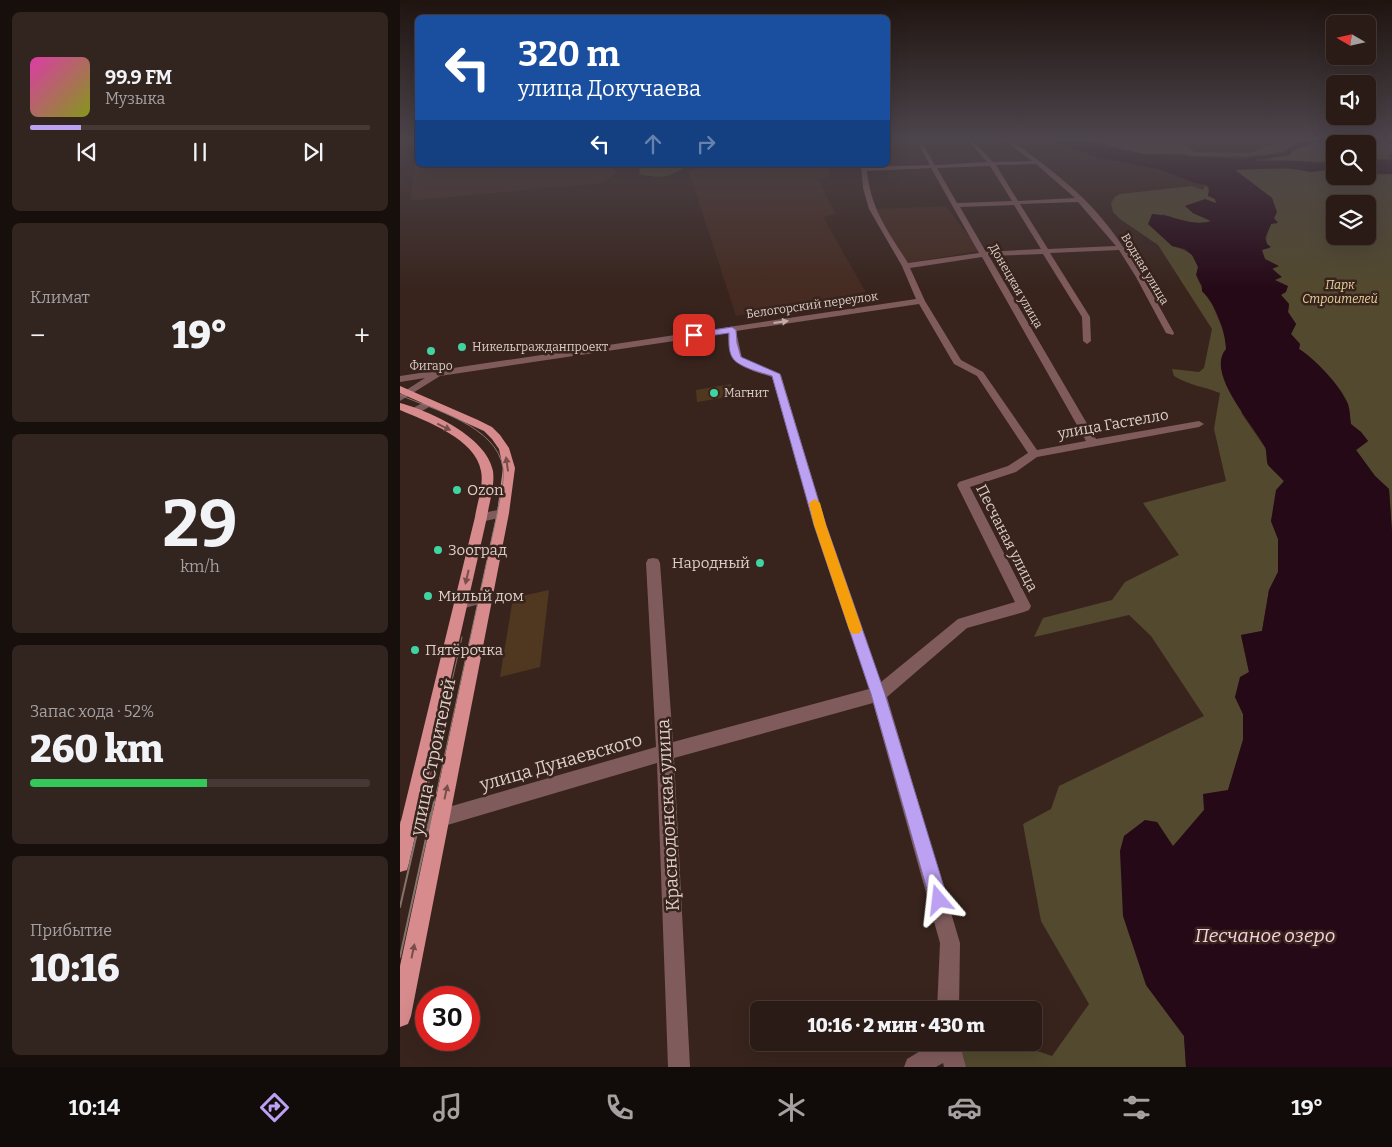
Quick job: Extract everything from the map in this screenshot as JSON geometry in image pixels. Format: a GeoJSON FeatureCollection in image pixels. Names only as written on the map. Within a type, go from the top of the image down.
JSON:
{"type":"FeatureCollection","features":[{"type":"Feature","properties":{"kind":"main road","name":"улица Строителей"},"geometry":{"type":"LineString","coordinates":[[400,1016],[503,512],[509,468],[504,448],[488,429],[425,400],[404,401]]}},
{"type":"Feature","properties":{"kind":"main road","name":"улица Строителей"},"geometry":{"type":"LineString","coordinates":[[400,863],[404,828],[481,517],[487,470],[481,454],[470,441],[404,401]]}},
{"type":"Feature","properties":{"kind":"street"},"geometry":{"type":"LineString","coordinates":[[867,190],[872,209],[906,266],[921,301],[957,362],[980,374],[1034,454]]}},
{"type":"Feature","properties":{"kind":"street","name":"Донецкая улица"},"geometry":{"type":"LineString","coordinates":[[945,190],[985,254],[1093,443]]}},
{"type":"Feature","properties":{"kind":"street"},"geometry":{"type":"LineString","coordinates":[[1009,190],[1086,317],[1087,341]]}},
{"type":"Feature","properties":{"kind":"street","name":"Водная улица"},"geometry":{"type":"LineString","coordinates":[[1070,190],[1082,200],[1121,248],[1170,333]]}},
{"type":"Feature","properties":{"kind":"street"},"geometry":{"type":"LineString","coordinates":[[954,205],[1082,200]]}},
{"type":"Feature","properties":{"kind":"street"},"geometry":{"type":"LineString","coordinates":[[906,266],[985,254],[1121,248]]}},
{"type":"Feature","properties":{"kind":"street","name":"Белогорский переулок"},"geometry":{"type":"LineString","coordinates":[[400,379],[921,301]]}},
{"type":"Feature","properties":{"kind":"street"},"geometry":{"type":"LineString","coordinates":[[732,330],[733,343],[738,359],[756,369],[776,374],[820,525],[878,694],[939,900],[950,944],[948,1001]]}},
{"type":"Feature","properties":{"kind":"street"},"geometry":{"type":"LineString","coordinates":[[404,401],[439,373]]}},
{"type":"Feature","properties":{"kind":"street"},"geometry":{"type":"LineString","coordinates":[[404,401],[425,400]]}},
{"type":"Feature","properties":{"kind":"street","name":"улица Гастелло"},"geometry":{"type":"LineString","coordinates":[[1034,454],[1198,424]]}},
{"type":"Feature","properties":{"kind":"street","name":"Песчаная улица"},"geometry":{"type":"LineString","coordinates":[[878,694],[963,623],[1024,606],[963,485],[1012,469],[1034,454]]}},
{"type":"Feature","properties":{"kind":"street"},"geometry":{"type":"LineString","coordinates":[[481,517],[503,512]]}},
{"type":"Feature","properties":{"kind":"street","name":"Краснодонская улица"},"geometry":{"type":"LineString","coordinates":[[653,563],[666,753],[679,1067]]}},
{"type":"Feature","properties":{"kind":"street"},"geometry":{"type":"LineString","coordinates":[[461,603],[486,597]]}},
{"type":"Feature","properties":{"kind":"street","name":"улица Дунаевского"},"geometry":{"type":"LineString","coordinates":[[404,828],[878,694]]}},
{"type":"Feature","properties":{"kind":"street"},"geometry":{"type":"LineString","coordinates":[[915,1067],[950,1052]]}},
{"type":"Feature","properties":{"kind":"shaded area"},"geometry":{"type":"Polygon","coordinates":[[[412,190],[529,190],[410,201],[412,190]]]}},
{"type":"Feature","properties":{"kind":"shaded area"},"geometry":{"type":"Polygon","coordinates":[[[695,190],[824,190],[836,214],[823,217],[866,292],[736,316],[695,190]]]}},
{"type":"Feature","properties":{"kind":"shaded area"},"geometry":{"type":"Polygon","coordinates":[[[946,206],[980,251],[906,263],[874,209],[946,206]]]}},
{"type":"Feature","properties":{"kind":"green space"},"geometry":{"type":"Polygon","coordinates":[[[1158,190],[1209,190],[1217,203],[1186,205],[1193,213],[1211,221],[1199,223],[1162,214],[1172,246],[1193,256],[1197,263],[1197,275],[1202,291],[1210,299],[1226,337],[1226,349],[1242,414],[1266,449],[1268,465],[1284,481],[1271,521],[1278,539],[1278,572],[1269,590],[1262,631],[1241,635],[1249,672],[1235,697],[1243,714],[1243,740],[1228,790],[1204,810],[1173,847],[1157,822],[1146,985],[1184,1036],[1186,1067],[947,1067],[958,1051],[1037,1051],[1052,1056],[1089,1004],[1041,921],[1023,824],[1051,809],[1059,786],[1204,716],[1151,636],[1129,615],[1034,637],[1043,618],[1112,600],[1125,582],[1179,555],[1143,503],[1226,481],[1214,429],[1220,393],[1179,379],[1174,376],[1172,369],[1199,372],[1204,368],[1212,329],[1158,245],[1120,219],[1113,212],[1111,203],[1120,194],[1158,190]]]}},
{"type":"Feature","properties":{"kind":"green space","name":"Парк Строителей"},"geometry":{"type":"Polygon","coordinates":[[[1261,190],[1392,190],[1392,532],[1389,489],[1375,476],[1356,450],[1368,441],[1361,432],[1350,424],[1348,406],[1339,390],[1319,366],[1299,349],[1300,344],[1291,334],[1296,324],[1288,312],[1289,304],[1281,295],[1274,280],[1281,277],[1272,268],[1278,266],[1265,259],[1261,250],[1270,248],[1267,245],[1266,237],[1274,216],[1272,198],[1261,190]]]}},
{"type":"Feature","properties":{"kind":"water","name":"Песчаное озеро"},"geometry":{"type":"Polygon","coordinates":[[[1209,190],[1261,190],[1272,198],[1277,212],[1274,218],[1278,223],[1271,224],[1265,238],[1267,244],[1271,247],[1262,250],[1265,259],[1279,266],[1272,269],[1282,277],[1275,280],[1288,286],[1286,292],[1281,295],[1289,304],[1288,312],[1296,324],[1291,334],[1300,344],[1299,349],[1327,373],[1340,389],[1349,406],[1351,424],[1368,441],[1356,450],[1375,476],[1389,489],[1392,532],[1392,1067],[1186,1067],[1184,1036],[1146,985],[1123,916],[1120,851],[1124,836],[1145,820],[1157,822],[1173,846],[1204,810],[1203,794],[1228,790],[1243,740],[1243,714],[1235,697],[1240,677],[1249,672],[1241,635],[1262,631],[1269,590],[1278,572],[1278,539],[1271,521],[1276,490],[1284,481],[1268,465],[1265,447],[1226,384],[1221,359],[1226,349],[1224,334],[1212,303],[1202,291],[1202,286],[1196,275],[1198,267],[1192,255],[1185,249],[1172,246],[1148,224],[1152,214],[1196,223],[1211,221],[1193,213],[1185,206],[1205,199],[1216,203],[1215,199],[1208,196],[1209,190]]]}},
{"type":"Feature","properties":{"kind":"building","name":"Магнит"},"geometry":{"type":"Polygon","coordinates":[[[731,384],[733,396],[697,402],[696,390],[731,384]]]}},
{"type":"Feature","properties":{"kind":"building"},"geometry":{"type":"Polygon","coordinates":[[[549,590],[540,667],[500,677],[513,598],[549,590]]]}},
{"type":"Feature","properties":{"kind":"tram line"},"geometry":{"type":"LineString","coordinates":[[400,395],[462,421],[477,430],[498,453],[503,468],[503,485],[434,804]]}},
{"type":"Feature","properties":{"kind":"tram line"},"geometry":{"type":"LineString","coordinates":[[424,804],[462,637]]}},
{"type":"Feature","properties":{"kind":"tram line"},"geometry":{"type":"LineString","coordinates":[[400,907],[424,802]]}},
{"type":"Feature","properties":{"kind":"tram line"},"geometry":{"type":"LineString","coordinates":[[400,957],[434,802]]}},
{"type":"Feature","properties":{"kind":"slow traffic"},"geometry":{"type":"LineString","coordinates":[[815,503],[820,525],[855,629]]}},
{"type":"Feature","properties":{"kind":"place","name":"Никельгражданпроект"},"geometry":{"type":"Point","coordinates":[462,347]}},
{"type":"Feature","properties":{"kind":"place","name":"Фигаро"},"geometry":{"type":"Point","coordinates":[431,351]}},
{"type":"Feature","properties":{"kind":"place","name":"Магнит"},"geometry":{"type":"Point","coordinates":[714,393]}},
{"type":"Feature","properties":{"kind":"place","name":"Ozon"},"geometry":{"type":"Point","coordinates":[457,490]}},
{"type":"Feature","properties":{"kind":"place","name":"Зооград"},"geometry":{"type":"Point","coordinates":[438,550]}},
{"type":"Feature","properties":{"kind":"place","name":"Народный"},"geometry":{"type":"Point","coordinates":[760,563]}},
{"type":"Feature","properties":{"kind":"place","name":"Милый дом"},"geometry":{"type":"Point","coordinates":[428,596]}},
{"type":"Feature","properties":{"kind":"place","name":"Пятёрочка"},"geometry":{"type":"Point","coordinates":[415,650]}},
{"type":"Feature","properties":{"kind":"route"},"geometry":{"type":"LineString","coordinates":[[694,335],[732,330],[733,343],[738,359],[756,369],[776,374],[820,525],[878,694],[939,900]]}}]}
